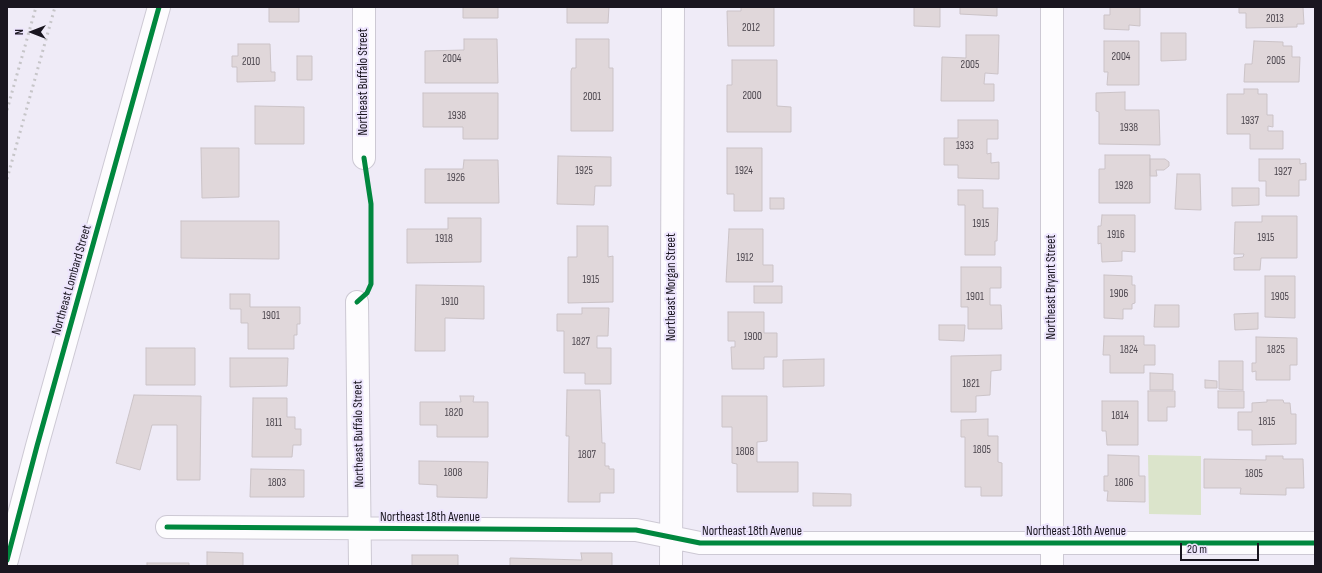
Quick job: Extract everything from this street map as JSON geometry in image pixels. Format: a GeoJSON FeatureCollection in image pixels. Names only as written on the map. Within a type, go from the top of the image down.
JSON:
{"type":"FeatureCollection","features":[{"type":"Feature","properties":{"kind":"street","name":"Northeast Lombard Street"},"geometry":{"type":"LineString","coordinates":[[7,560],[36,446],[159,7]]}},
{"type":"Feature","properties":{"kind":"street","name":"Northeast Buffalo Street"},"geometry":{"type":"LineString","coordinates":[[364,7],[364,158]]}},
{"type":"Feature","properties":{"kind":"street","name":"Northeast Morgan Street"},"geometry":{"type":"LineString","coordinates":[[671,566],[673,7]]}},
{"type":"Feature","properties":{"kind":"street","name":"Northeast Bryant Street"},"geometry":{"type":"LineString","coordinates":[[1052,7],[1052,566]]}},
{"type":"Feature","properties":{"kind":"street","name":"Northeast Buffalo Street"},"geometry":{"type":"LineString","coordinates":[[358,302],[360,566]]}},
{"type":"Feature","properties":{"kind":"street","name":"Northeast 18th Avenue"},"geometry":{"type":"LineString","coordinates":[[167,527],[636,530],[700,543],[1315,543]]}},
{"type":"Feature","properties":{"kind":"green space"},"geometry":{"type":"Polygon","coordinates":[[[1148,455],[1201,456],[1201,515],[1149,514],[1148,455]]]}},
{"type":"Feature","properties":{"kind":"building"},"geometry":{"type":"Polygon","coordinates":[[[269,7],[299,7],[299,22],[269,22],[269,7]]]}},
{"type":"Feature","properties":{"kind":"building"},"geometry":{"type":"Polygon","coordinates":[[[463,7],[498,7],[498,18],[463,18],[463,7]]]}},
{"type":"Feature","properties":{"kind":"building"},"geometry":{"type":"Polygon","coordinates":[[[567,7],[609,7],[608,23],[567,23],[567,7]]]}},
{"type":"Feature","properties":{"kind":"building"},"geometry":{"type":"Polygon","coordinates":[[[741,7],[774,7],[774,46],[728,46],[727,11],[741,11],[741,7]]]}},
{"type":"Feature","properties":{"kind":"building"},"geometry":{"type":"Polygon","coordinates":[[[914,7],[940,7],[940,27],[914,26],[914,7]]]}},
{"type":"Feature","properties":{"kind":"building"},"geometry":{"type":"Polygon","coordinates":[[[960,7],[997,7],[997,16],[960,14],[960,7]]]}},
{"type":"Feature","properties":{"kind":"building"},"geometry":{"type":"Polygon","coordinates":[[[1110,7],[1140,7],[1140,26],[1129,25],[1129,30],[1104,29],[1104,15],[1110,15],[1110,7]]]}},
{"type":"Feature","properties":{"kind":"building"},"geometry":{"type":"Polygon","coordinates":[[[1239,7],[1303,7],[1304,24],[1297,24],[1297,27],[1246,28],[1246,13],[1239,13],[1239,7]]]}},
{"type":"Feature","properties":{"kind":"building"},"geometry":{"type":"Polygon","coordinates":[[[1161,33],[1186,33],[1186,60],[1161,61],[1161,33]]]}},
{"type":"Feature","properties":{"kind":"building"},"geometry":{"type":"Polygon","coordinates":[[[966,35],[999,35],[998,74],[985,73],[984,84],[994,84],[994,101],[941,101],[942,57],[966,58],[966,35]]]}},
{"type":"Feature","properties":{"kind":"building"},"geometry":{"type":"Polygon","coordinates":[[[464,39],[497,39],[498,83],[425,83],[425,51],[464,50],[464,39]]]}},
{"type":"Feature","properties":{"kind":"building"},"geometry":{"type":"Polygon","coordinates":[[[576,39],[609,39],[609,68],[613,68],[613,131],[571,131],[571,71],[572,68],[576,68],[576,39]]]}},
{"type":"Feature","properties":{"kind":"building"},"geometry":{"type":"Polygon","coordinates":[[[1104,41],[1139,41],[1139,85],[1107,85],[1108,72],[1104,72],[1104,41]]]}},
{"type":"Feature","properties":{"kind":"building"},"geometry":{"type":"Polygon","coordinates":[[[1254,41],[1283,42],[1283,46],[1292,46],[1292,57],[1300,57],[1299,82],[1244,82],[1245,64],[1252,64],[1254,41]]]}},
{"type":"Feature","properties":{"kind":"building"},"geometry":{"type":"Polygon","coordinates":[[[238,44],[270,44],[271,72],[275,72],[275,81],[237,82],[237,67],[232,67],[232,56],[238,56],[238,44]]]}},
{"type":"Feature","properties":{"kind":"building"},"geometry":{"type":"Polygon","coordinates":[[[297,56],[312,56],[312,80],[297,80],[297,56]]]}},
{"type":"Feature","properties":{"kind":"building"},"geometry":{"type":"Polygon","coordinates":[[[732,60],[777,60],[777,106],[791,107],[791,132],[727,132],[727,85],[732,85],[732,60]]]}},
{"type":"Feature","properties":{"kind":"building"},"geometry":{"type":"Polygon","coordinates":[[[1244,89],[1258,89],[1258,94],[1267,94],[1267,115],[1273,115],[1273,127],[1268,126],[1268,131],[1283,131],[1283,149],[1250,149],[1250,134],[1227,134],[1227,94],[1244,94],[1244,89]]]}},
{"type":"Feature","properties":{"kind":"building"},"geometry":{"type":"Polygon","coordinates":[[[1125,92],[1125,110],[1159,110],[1160,145],[1099,144],[1099,112],[1096,111],[1096,93],[1125,92]]]}},
{"type":"Feature","properties":{"kind":"building"},"geometry":{"type":"Polygon","coordinates":[[[423,93],[498,93],[498,139],[463,139],[463,127],[423,127],[423,93]]]}},
{"type":"Feature","properties":{"kind":"building"},"geometry":{"type":"Polygon","coordinates":[[[255,106],[304,107],[304,144],[255,144],[255,106]]]}},
{"type":"Feature","properties":{"kind":"building"},"geometry":{"type":"Polygon","coordinates":[[[958,120],[998,120],[998,139],[987,139],[987,154],[991,153],[991,163],[999,162],[999,179],[958,178],[958,165],[944,165],[944,138],[958,138],[958,120]]]}},
{"type":"Feature","properties":{"kind":"building"},"geometry":{"type":"Polygon","coordinates":[[[201,148],[239,148],[239,197],[202,198],[201,148]]]}},
{"type":"Feature","properties":{"kind":"building"},"geometry":{"type":"Polygon","coordinates":[[[727,148],[762,148],[762,211],[734,211],[734,194],[727,194],[727,148]]]}},
{"type":"Feature","properties":{"kind":"building"},"geometry":{"type":"Polygon","coordinates":[[[1105,155],[1150,155],[1150,203],[1099,203],[1099,169],[1105,169],[1105,155]]]}},
{"type":"Feature","properties":{"kind":"building"},"geometry":{"type":"Polygon","coordinates":[[[558,156],[611,157],[611,186],[595,186],[594,205],[557,204],[558,156]]]}},
{"type":"Feature","properties":{"kind":"building"},"geometry":{"type":"Polygon","coordinates":[[[1150,159],[1165,159],[1169,162],[1169,166],[1164,170],[1156,170],[1157,176],[1150,176],[1150,159]]]}},
{"type":"Feature","properties":{"kind":"building"},"geometry":{"type":"Polygon","coordinates":[[[1259,159],[1300,159],[1300,164],[1306,163],[1306,180],[1299,180],[1299,196],[1266,196],[1266,181],[1259,181],[1259,159]]]}},
{"type":"Feature","properties":{"kind":"building"},"geometry":{"type":"Polygon","coordinates":[[[464,160],[498,160],[499,203],[425,203],[425,169],[463,169],[464,160]]]}},
{"type":"Feature","properties":{"kind":"building"},"geometry":{"type":"Polygon","coordinates":[[[1177,174],[1200,174],[1201,210],[1175,209],[1177,174]]]}},
{"type":"Feature","properties":{"kind":"building"},"geometry":{"type":"Polygon","coordinates":[[[1232,188],[1259,188],[1259,205],[1232,206],[1232,188]]]}},
{"type":"Feature","properties":{"kind":"building"},"geometry":{"type":"Polygon","coordinates":[[[958,190],[983,190],[983,208],[998,208],[995,255],[965,255],[965,205],[958,205],[958,190]]]}},
{"type":"Feature","properties":{"kind":"building"},"geometry":{"type":"Polygon","coordinates":[[[770,198],[784,198],[784,209],[770,209],[770,198]]]}},
{"type":"Feature","properties":{"kind":"building"},"geometry":{"type":"Polygon","coordinates":[[[1102,215],[1135,215],[1135,252],[1122,251],[1122,261],[1102,262],[1101,243],[1098,244],[1098,226],[1101,226],[1102,215]]]}},
{"type":"Feature","properties":{"kind":"building"},"geometry":{"type":"Polygon","coordinates":[[[1262,216],[1297,216],[1297,258],[1261,258],[1260,270],[1234,270],[1234,258],[1243,257],[1244,254],[1234,254],[1235,222],[1262,222],[1262,216]]]}},
{"type":"Feature","properties":{"kind":"building"},"geometry":{"type":"Polygon","coordinates":[[[448,218],[481,218],[481,262],[407,263],[407,229],[448,229],[448,218]]]}},
{"type":"Feature","properties":{"kind":"building"},"geometry":{"type":"Polygon","coordinates":[[[181,221],[279,221],[279,259],[181,258],[181,221]]]}},
{"type":"Feature","properties":{"kind":"building"},"geometry":{"type":"Polygon","coordinates":[[[577,226],[608,226],[608,257],[613,256],[613,302],[568,303],[568,257],[577,257],[577,226]]]}},
{"type":"Feature","properties":{"kind":"building"},"geometry":{"type":"Polygon","coordinates":[[[729,229],[763,229],[763,265],[773,265],[773,282],[726,282],[729,229]]]}},
{"type":"Feature","properties":{"kind":"building"},"geometry":{"type":"Polygon","coordinates":[[[961,267],[1001,267],[1001,288],[990,288],[990,305],[1001,305],[1002,329],[968,329],[968,307],[961,307],[961,267]]]}},
{"type":"Feature","properties":{"kind":"building"},"geometry":{"type":"Polygon","coordinates":[[[1104,275],[1132,276],[1132,285],[1135,285],[1135,303],[1132,304],[1132,309],[1123,309],[1123,319],[1104,318],[1104,275]]]}},
{"type":"Feature","properties":{"kind":"building"},"geometry":{"type":"Polygon","coordinates":[[[1265,276],[1295,276],[1295,318],[1265,317],[1265,276]]]}},
{"type":"Feature","properties":{"kind":"building"},"geometry":{"type":"Polygon","coordinates":[[[416,285],[484,286],[484,319],[445,318],[445,351],[415,351],[416,285]]]}},
{"type":"Feature","properties":{"kind":"building"},"geometry":{"type":"Polygon","coordinates":[[[754,286],[782,286],[782,303],[754,303],[754,286]]]}},
{"type":"Feature","properties":{"kind":"building"},"geometry":{"type":"Polygon","coordinates":[[[230,294],[250,294],[250,307],[300,307],[300,324],[297,324],[297,335],[294,335],[294,349],[248,349],[248,323],[241,323],[241,309],[230,309],[230,294]]]}},
{"type":"Feature","properties":{"kind":"building"},"geometry":{"type":"Polygon","coordinates":[[[1155,305],[1179,305],[1179,327],[1154,327],[1155,305]]]}},
{"type":"Feature","properties":{"kind":"building"},"geometry":{"type":"Polygon","coordinates":[[[582,308],[609,308],[608,336],[597,336],[597,348],[611,348],[611,384],[585,384],[585,373],[564,373],[564,331],[557,331],[557,314],[582,314],[582,308]]]}},
{"type":"Feature","properties":{"kind":"building"},"geometry":{"type":"Polygon","coordinates":[[[728,312],[764,312],[764,333],[777,333],[777,357],[764,357],[764,369],[732,369],[731,347],[735,347],[735,341],[728,341],[728,312]]]}},
{"type":"Feature","properties":{"kind":"building"},"geometry":{"type":"Polygon","coordinates":[[[1258,313],[1258,329],[1235,330],[1234,314],[1258,313]]]}},
{"type":"Feature","properties":{"kind":"building"},"geometry":{"type":"Polygon","coordinates":[[[939,325],[965,325],[964,341],[939,340],[939,325]]]}},
{"type":"Feature","properties":{"kind":"building"},"geometry":{"type":"Polygon","coordinates":[[[1104,336],[1144,336],[1144,345],[1155,345],[1155,365],[1144,365],[1144,373],[1110,373],[1110,355],[1103,355],[1104,336]]]}},
{"type":"Feature","properties":{"kind":"building"},"geometry":{"type":"Polygon","coordinates":[[[1256,337],[1297,338],[1297,365],[1290,365],[1290,380],[1256,380],[1256,371],[1252,372],[1252,363],[1256,363],[1256,337]]]}},
{"type":"Feature","properties":{"kind":"building"},"geometry":{"type":"Polygon","coordinates":[[[146,348],[195,348],[195,385],[146,385],[146,348]]]}},
{"type":"Feature","properties":{"kind":"building"},"geometry":{"type":"Polygon","coordinates":[[[1001,355],[1001,370],[991,371],[990,395],[976,396],[976,412],[951,412],[951,356],[1001,355]]]}},
{"type":"Feature","properties":{"kind":"building"},"geometry":{"type":"Polygon","coordinates":[[[230,358],[288,358],[287,386],[230,387],[230,358]]]}},
{"type":"Feature","properties":{"kind":"building"},"geometry":{"type":"Polygon","coordinates":[[[824,359],[824,386],[783,387],[783,360],[824,359]]]}},
{"type":"Feature","properties":{"kind":"building"},"geometry":{"type":"Polygon","coordinates":[[[1219,361],[1243,361],[1243,390],[1219,389],[1219,361]]]}},
{"type":"Feature","properties":{"kind":"building"},"geometry":{"type":"Polygon","coordinates":[[[1150,373],[1173,374],[1173,390],[1150,390],[1150,373]]]}},
{"type":"Feature","properties":{"kind":"building"},"geometry":{"type":"Polygon","coordinates":[[[1205,380],[1217,381],[1217,388],[1205,388],[1205,380]]]}},
{"type":"Feature","properties":{"kind":"building"},"geometry":{"type":"Polygon","coordinates":[[[567,390],[600,390],[602,443],[605,443],[605,466],[609,466],[609,469],[614,469],[614,493],[600,493],[600,502],[568,502],[569,436],[566,436],[567,390]]]}},
{"type":"Feature","properties":{"kind":"building"},"geometry":{"type":"Polygon","coordinates":[[[1148,391],[1175,391],[1175,407],[1167,407],[1167,421],[1148,421],[1148,391]]]}},
{"type":"Feature","properties":{"kind":"building"},"geometry":{"type":"Polygon","coordinates":[[[1218,391],[1244,391],[1244,408],[1218,408],[1218,391]]]}},
{"type":"Feature","properties":{"kind":"building"},"geometry":{"type":"Polygon","coordinates":[[[134,395],[201,396],[200,480],[177,480],[177,425],[152,425],[140,470],[116,463],[134,395]]]}},
{"type":"Feature","properties":{"kind":"building"},"geometry":{"type":"Polygon","coordinates":[[[460,396],[474,396],[473,402],[488,402],[488,437],[437,437],[437,425],[420,425],[420,402],[461,402],[460,396]]]}},
{"type":"Feature","properties":{"kind":"building"},"geometry":{"type":"Polygon","coordinates":[[[722,396],[767,396],[767,441],[757,442],[757,462],[798,462],[798,492],[737,492],[737,464],[732,463],[732,427],[722,427],[722,396]]]}},
{"type":"Feature","properties":{"kind":"building"},"geometry":{"type":"Polygon","coordinates":[[[253,398],[287,398],[287,417],[295,417],[295,429],[301,429],[301,445],[293,445],[292,457],[252,457],[253,398]]]}},
{"type":"Feature","properties":{"kind":"building"},"geometry":{"type":"Polygon","coordinates":[[[1267,400],[1283,400],[1284,403],[1290,403],[1291,414],[1296,414],[1296,444],[1252,445],[1252,430],[1238,430],[1238,412],[1252,412],[1252,403],[1267,402],[1267,400]]]}},
{"type":"Feature","properties":{"kind":"building"},"geometry":{"type":"Polygon","coordinates":[[[1102,401],[1138,401],[1138,445],[1107,445],[1106,431],[1102,431],[1102,401]]]}},
{"type":"Feature","properties":{"kind":"building"},"geometry":{"type":"Polygon","coordinates":[[[988,419],[988,436],[998,436],[998,462],[1002,463],[1002,496],[981,496],[981,487],[965,487],[965,437],[961,437],[961,420],[988,419]]]}},
{"type":"Feature","properties":{"kind":"building"},"geometry":{"type":"Polygon","coordinates":[[[1108,455],[1139,456],[1139,476],[1145,476],[1145,502],[1107,501],[1108,491],[1104,491],[1104,476],[1108,476],[1108,455]]]}},
{"type":"Feature","properties":{"kind":"building"},"geometry":{"type":"Polygon","coordinates":[[[1266,456],[1283,456],[1283,459],[1303,459],[1304,488],[1286,488],[1286,495],[1240,494],[1241,488],[1204,488],[1204,459],[1266,460],[1266,456]]]}},
{"type":"Feature","properties":{"kind":"building"},"geometry":{"type":"Polygon","coordinates":[[[419,461],[488,462],[487,498],[437,497],[437,485],[419,484],[419,461]]]}},
{"type":"Feature","properties":{"kind":"building"},"geometry":{"type":"Polygon","coordinates":[[[251,469],[304,470],[304,497],[250,497],[251,469]]]}},
{"type":"Feature","properties":{"kind":"building"},"geometry":{"type":"Polygon","coordinates":[[[813,493],[851,494],[851,506],[813,506],[813,493]]]}},
{"type":"Feature","properties":{"kind":"building"},"geometry":{"type":"Polygon","coordinates":[[[207,552],[243,553],[243,566],[207,566],[207,552]]]}},
{"type":"Feature","properties":{"kind":"building"},"geometry":{"type":"Polygon","coordinates":[[[581,553],[612,553],[612,566],[510,566],[510,558],[582,560],[581,553]]]}},
{"type":"Feature","properties":{"kind":"building"},"geometry":{"type":"Polygon","coordinates":[[[412,555],[458,555],[458,566],[412,566],[412,555]]]}},
{"type":"Feature","properties":{"kind":"building"},"geometry":{"type":"Polygon","coordinates":[[[147,563],[189,563],[189,566],[147,566],[147,563]]]}},
{"type":"Feature","properties":{"kind":"railway"},"geometry":{"type":"LineString","coordinates":[[7,110],[36,7]]}},
{"type":"Feature","properties":{"kind":"railway"},"geometry":{"type":"LineString","coordinates":[[7,179],[55,7]]}},
{"type":"Feature","properties":{"kind":"cycle path"},"geometry":{"type":"LineString","coordinates":[[7,560],[37,446],[159,7]]}},
{"type":"Feature","properties":{"kind":"cycle path"},"geometry":{"type":"LineString","coordinates":[[357,302],[367,293],[371,284],[371,204],[364,158]]}},
{"type":"Feature","properties":{"kind":"cycle path"},"geometry":{"type":"LineString","coordinates":[[167,527],[636,530],[700,543],[1315,543]]}}]}
